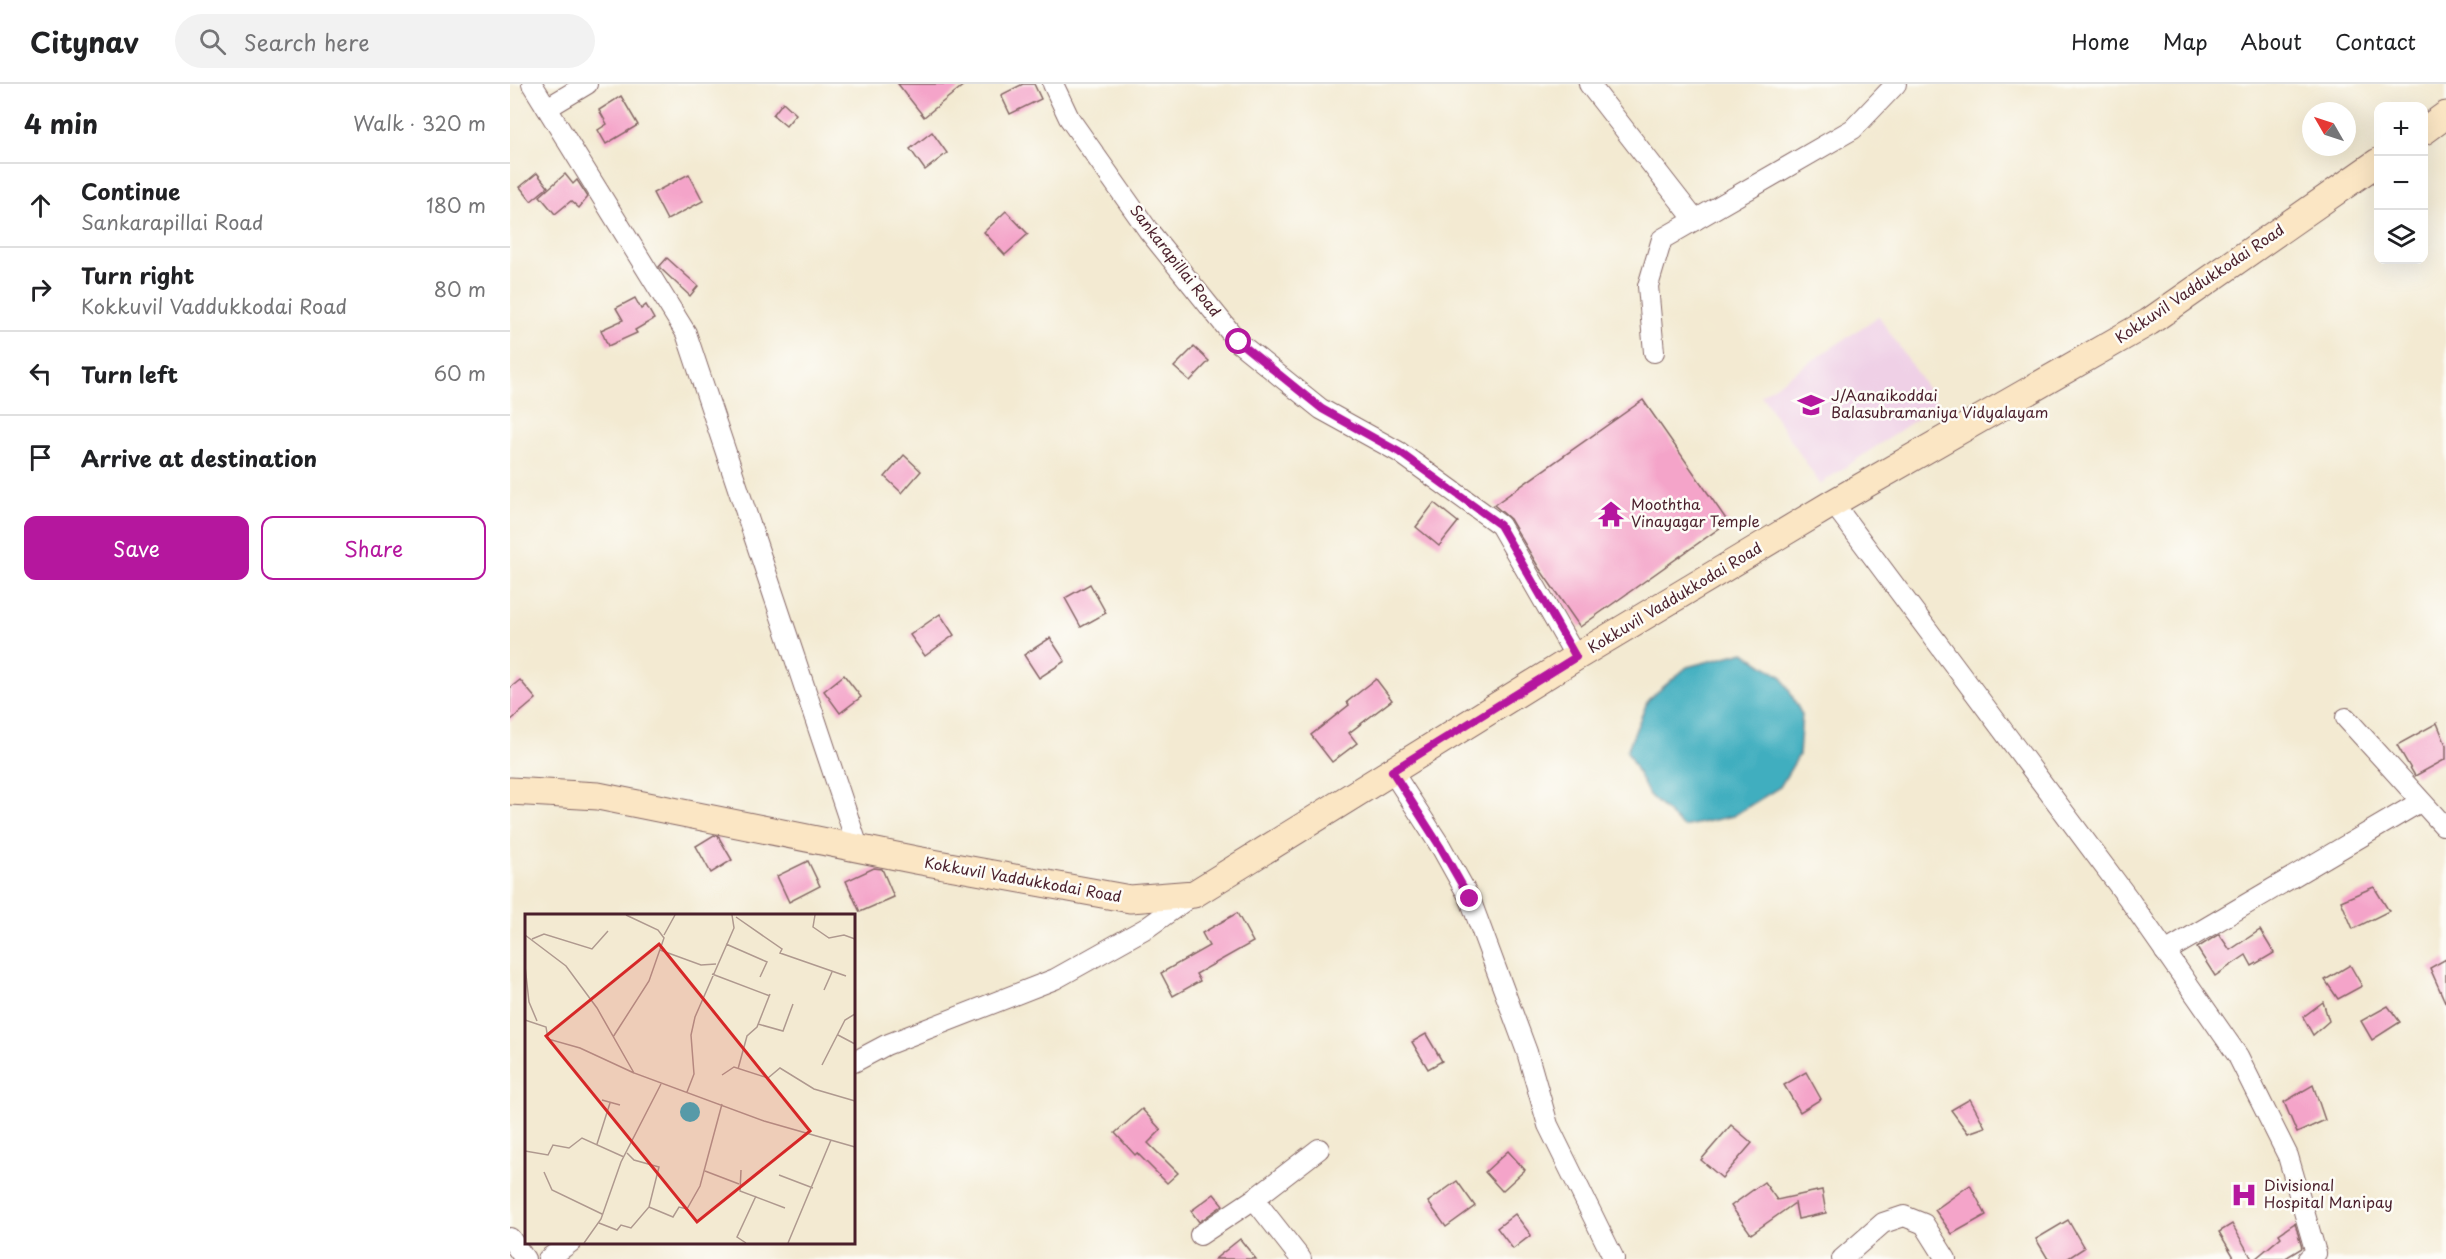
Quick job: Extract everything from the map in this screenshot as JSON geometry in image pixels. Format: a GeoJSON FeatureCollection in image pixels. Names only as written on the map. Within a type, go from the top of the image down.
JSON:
{"type":"FeatureCollection","features":[{"type":"Feature","properties":{"kind":"main road"},"geometry":{"type":"LineString","coordinates":[[2428,128],[2446,115]]}},
{"type":"Feature","properties":{"kind":"main road","name":"Kokkuvil Vaddukkodai Road"},"geometry":{"type":"LineString","coordinates":[[510,791],[598,796],[916,860],[1130,899],[1194,894],[1576,657],[1833,503],[2149,322],[2374,165]]}},
{"type":"Feature","properties":{"kind":"street"},"geometry":{"type":"LineString","coordinates":[[532,84],[686,333],[858,847]]}},
{"type":"Feature","properties":{"kind":"street"},"geometry":{"type":"LineString","coordinates":[[547,108],[587,84]]}},
{"type":"Feature","properties":{"kind":"street","name":"Sankarapillai Road"},"geometry":{"type":"LineString","coordinates":[[1053,84],[1069,118],[1148,230],[1239,342],[1322,409],[1399,452],[1500,525],[1576,657]]}},
{"type":"Feature","properties":{"kind":"street"},"geometry":{"type":"LineString","coordinates":[[1589,84],[1695,220]]}},
{"type":"Feature","properties":{"kind":"street"},"geometry":{"type":"LineString","coordinates":[[1654,352],[1648,286],[1662,239],[1853,129],[1896,84]]}},
{"type":"Feature","properties":{"kind":"street"},"geometry":{"type":"LineString","coordinates":[[1833,503],[2128,898],[2238,1056],[2288,1156],[2316,1253],[2308,1259]]}},
{"type":"Feature","properties":{"kind":"street"},"geometry":{"type":"LineString","coordinates":[[2346,718],[2420,802],[2442,825],[2446,825]]}},
{"type":"Feature","properties":{"kind":"street"},"geometry":{"type":"LineString","coordinates":[[1392,771],[1470,899],[1527,1052],[1548,1125],[1614,1259]]}},
{"type":"Feature","properties":{"kind":"street"},"geometry":{"type":"LineString","coordinates":[[2165,952],[2420,802]]}},
{"type":"Feature","properties":{"kind":"street"},"geometry":{"type":"LineString","coordinates":[[855,1062],[886,1046],[1055,979],[1148,927],[1194,894]]}},
{"type":"Feature","properties":{"kind":"street"},"geometry":{"type":"LineString","coordinates":[[1200,1235],[1254,1199],[1319,1149]]}},
{"type":"Feature","properties":{"kind":"street"},"geometry":{"type":"LineString","coordinates":[[1254,1199],[1301,1259]]}},
{"type":"Feature","properties":{"kind":"street"},"geometry":{"type":"LineString","coordinates":[[1842,1259],[1883,1223],[1904,1216],[1924,1224],[1946,1259]]}},
{"type":"Feature","properties":{"kind":"street"},"geometry":{"type":"LineString","coordinates":[[510,1238],[525,1259]]}},
{"type":"Feature","properties":{"kind":"street"},"geometry":{"type":"LineString","coordinates":[[548,1259],[568,1244]]}},
{"type":"Feature","properties":{"kind":"shaded area"},"geometry":{"type":"Polygon","coordinates":[[[1879,316],[1938,405],[1820,484],[1761,395],[1879,316]]]}},
{"type":"Feature","properties":{"kind":"water"},"geometry":{"type":"Polygon","coordinates":[[[1744,652],[1782,677],[1802,715],[1799,755],[1780,787],[1733,816],[1683,827],[1649,795],[1627,751],[1648,700],[1687,667],[1744,652]]]}},
{"type":"Feature","properties":{"kind":"building"},"geometry":{"type":"Polygon","coordinates":[[[898,84],[965,84],[924,117],[898,84]]]}},
{"type":"Feature","properties":{"kind":"building"},"geometry":{"type":"Polygon","coordinates":[[[1023,84],[1034,84],[1041,99],[1010,114],[1001,95],[1023,84]]]}},
{"type":"Feature","properties":{"kind":"building"},"geometry":{"type":"Polygon","coordinates":[[[621,96],[638,125],[606,144],[598,130],[607,124],[599,110],[621,96]]]}},
{"type":"Feature","properties":{"kind":"building"},"geometry":{"type":"Polygon","coordinates":[[[783,102],[796,114],[786,126],[773,115],[783,102]]]}},
{"type":"Feature","properties":{"kind":"building"},"geometry":{"type":"Polygon","coordinates":[[[932,132],[947,153],[925,170],[910,149],[932,132]]]}},
{"type":"Feature","properties":{"kind":"building"},"geometry":{"type":"Polygon","coordinates":[[[537,173],[548,187],[531,201],[520,187],[537,173]]]}},
{"type":"Feature","properties":{"kind":"building"},"geometry":{"type":"Polygon","coordinates":[[[565,174],[573,184],[577,180],[588,197],[579,208],[571,201],[555,214],[540,196],[565,174]]]}},
{"type":"Feature","properties":{"kind":"building"},"geometry":{"type":"Polygon","coordinates":[[[689,174],[703,201],[667,220],[653,193],[689,174]]]}},
{"type":"Feature","properties":{"kind":"building"},"geometry":{"type":"Polygon","coordinates":[[[1006,211],[1028,234],[1005,255],[984,232],[1006,211]]]}},
{"type":"Feature","properties":{"kind":"building"},"geometry":{"type":"Polygon","coordinates":[[[667,258],[698,286],[690,296],[659,267],[667,258]]]}},
{"type":"Feature","properties":{"kind":"building"},"geometry":{"type":"Polygon","coordinates":[[[635,298],[641,309],[646,305],[654,319],[635,330],[637,333],[608,346],[601,330],[623,320],[616,308],[635,298]]]}},
{"type":"Feature","properties":{"kind":"building"},"geometry":{"type":"Polygon","coordinates":[[[1194,347],[1209,361],[1190,381],[1174,367],[1194,347]]]}},
{"type":"Feature","properties":{"kind":"building","name":"Mooththa Vinayagar Temple"},"geometry":{"type":"Polygon","coordinates":[[[1643,400],[1728,522],[1580,627],[1539,568],[1510,519],[1494,505],[1643,400]]]}},
{"type":"Feature","properties":{"kind":"building"},"geometry":{"type":"Polygon","coordinates":[[[904,455],[921,471],[902,493],[885,477],[904,455]]]}},
{"type":"Feature","properties":{"kind":"building"},"geometry":{"type":"Polygon","coordinates":[[[1434,503],[1458,522],[1439,546],[1416,527],[1434,503]]]}},
{"type":"Feature","properties":{"kind":"building"},"geometry":{"type":"Polygon","coordinates":[[[1090,584],[1106,613],[1081,627],[1065,598],[1090,584]]]}},
{"type":"Feature","properties":{"kind":"building"},"geometry":{"type":"Polygon","coordinates":[[[940,614],[954,635],[925,656],[910,635],[940,614]]]}},
{"type":"Feature","properties":{"kind":"building"},"geometry":{"type":"Polygon","coordinates":[[[1050,638],[1065,661],[1039,678],[1024,655],[1050,638]]]}},
{"type":"Feature","properties":{"kind":"building"},"geometry":{"type":"Polygon","coordinates":[[[844,675],[861,697],[840,713],[824,691],[844,675]]]}},
{"type":"Feature","properties":{"kind":"building"},"geometry":{"type":"Polygon","coordinates":[[[1376,679],[1392,700],[1349,733],[1357,743],[1332,762],[1311,735],[1349,705],[1347,702],[1376,679]]]}},
{"type":"Feature","properties":{"kind":"building"},"geometry":{"type":"Polygon","coordinates":[[[520,680],[536,699],[510,721],[510,688],[520,680]]]}},
{"type":"Feature","properties":{"kind":"building"},"geometry":{"type":"Polygon","coordinates":[[[2437,723],[2446,745],[2446,759],[2415,776],[2397,745],[2437,723]]]}},
{"type":"Feature","properties":{"kind":"building"},"geometry":{"type":"Polygon","coordinates":[[[714,835],[718,836],[732,860],[711,873],[696,846],[714,835]]]}},
{"type":"Feature","properties":{"kind":"building"},"geometry":{"type":"Polygon","coordinates":[[[808,861],[820,886],[789,902],[777,876],[808,861]]]}},
{"type":"Feature","properties":{"kind":"building"},"geometry":{"type":"Polygon","coordinates":[[[874,868],[882,869],[894,897],[860,912],[846,881],[874,868]]]}},
{"type":"Feature","properties":{"kind":"building"},"geometry":{"type":"Polygon","coordinates":[[[2374,887],[2389,911],[2353,929],[2341,901],[2374,887]]]}},
{"type":"Feature","properties":{"kind":"building"},"geometry":{"type":"Polygon","coordinates":[[[1237,913],[1253,942],[1196,974],[1200,981],[1173,996],[1161,973],[1209,946],[1202,933],[1237,913]]]}},
{"type":"Feature","properties":{"kind":"building"},"geometry":{"type":"Polygon","coordinates":[[[2260,930],[2274,953],[2252,966],[2246,955],[2215,976],[2197,948],[2219,934],[2230,950],[2260,930]]]}},
{"type":"Feature","properties":{"kind":"building"},"geometry":{"type":"Polygon","coordinates":[[[2446,959],[2446,1004],[2430,968],[2446,959]]]}},
{"type":"Feature","properties":{"kind":"building"},"geometry":{"type":"Polygon","coordinates":[[[2350,965],[2362,986],[2338,999],[2325,980],[2350,965]]]}},
{"type":"Feature","properties":{"kind":"building"},"geometry":{"type":"Polygon","coordinates":[[[2323,1002],[2329,1021],[2313,1035],[2303,1017],[2323,1002]]]}},
{"type":"Feature","properties":{"kind":"building"},"geometry":{"type":"Polygon","coordinates":[[[2388,1006],[2400,1022],[2372,1040],[2361,1021],[2388,1006]]]}},
{"type":"Feature","properties":{"kind":"building"},"geometry":{"type":"Polygon","coordinates":[[[1426,1034],[1442,1061],[1428,1069],[1412,1042],[1426,1034]]]}},
{"type":"Feature","properties":{"kind":"building"},"geometry":{"type":"Polygon","coordinates":[[[1806,1072],[1821,1099],[1800,1112],[1784,1085],[1806,1072]]]}},
{"type":"Feature","properties":{"kind":"building"},"geometry":{"type":"Polygon","coordinates":[[[2313,1085],[2325,1120],[2297,1133],[2284,1102],[2313,1085]]]}},
{"type":"Feature","properties":{"kind":"building"},"geometry":{"type":"Polygon","coordinates":[[[1970,1099],[1985,1127],[1968,1133],[1951,1110],[1970,1099]]]}},
{"type":"Feature","properties":{"kind":"building"},"geometry":{"type":"Polygon","coordinates":[[[1142,1109],[1161,1130],[1148,1143],[1178,1173],[1167,1183],[1137,1153],[1135,1155],[1115,1133],[1142,1109]]]}},
{"type":"Feature","properties":{"kind":"building"},"geometry":{"type":"Polygon","coordinates":[[[1731,1125],[1752,1143],[1722,1178],[1701,1160],[1731,1125]]]}},
{"type":"Feature","properties":{"kind":"building"},"geometry":{"type":"Polygon","coordinates":[[[1508,1151],[1525,1170],[1502,1191],[1485,1172],[1508,1151]]]}},
{"type":"Feature","properties":{"kind":"building"},"geometry":{"type":"Polygon","coordinates":[[[1457,1181],[1475,1206],[1446,1227],[1428,1202],[1457,1181]]]}},
{"type":"Feature","properties":{"kind":"building"},"geometry":{"type":"Polygon","coordinates":[[[1764,1182],[1777,1200],[1822,1190],[1826,1213],[1798,1219],[1795,1203],[1751,1234],[1731,1206],[1764,1182]]]}},
{"type":"Feature","properties":{"kind":"building"},"geometry":{"type":"Polygon","coordinates":[[[1970,1185],[1986,1215],[1952,1234],[1935,1210],[1970,1185]]]}},
{"type":"Feature","properties":{"kind":"building"},"geometry":{"type":"Polygon","coordinates":[[[1214,1194],[1223,1205],[1199,1222],[1191,1211],[1214,1194]]]}},
{"type":"Feature","properties":{"kind":"building"},"geometry":{"type":"Polygon","coordinates":[[[1515,1214],[1531,1235],[1513,1249],[1497,1228],[1515,1214]]]}},
{"type":"Feature","properties":{"kind":"building"},"geometry":{"type":"Polygon","coordinates":[[[2068,1220],[2084,1248],[2067,1259],[2048,1259],[2036,1239],[2068,1220]]]}},
{"type":"Feature","properties":{"kind":"building"},"geometry":{"type":"Polygon","coordinates":[[[2295,1223],[2302,1248],[2284,1259],[2255,1259],[2281,1237],[2279,1234],[2295,1223]]]}},
{"type":"Feature","properties":{"kind":"building"},"geometry":{"type":"Polygon","coordinates":[[[2232,1224],[2252,1259],[2235,1259],[2219,1232],[2232,1224]]]}},
{"type":"Feature","properties":{"kind":"building"},"geometry":{"type":"Polygon","coordinates":[[[1240,1239],[1256,1259],[1215,1259],[1240,1239]]]}},
{"type":"Feature","properties":{"kind":"place","name":"J/Aanaikoddai Balasubramaniya Vidyalayam"},"geometry":{"type":"Point","coordinates":[1811,405]}},
{"type":"Feature","properties":{"kind":"place","name":"Mooththa Vinayagar Temple"},"geometry":{"type":"Point","coordinates":[1611,514]}},
{"type":"Feature","properties":{"kind":"place","name":"Divisional Hospital Manipay"},"geometry":{"type":"Point","coordinates":[2244,1195]}},
{"type":"Feature","properties":{"kind":"route"},"geometry":{"type":"LineString","coordinates":[[1239,342],[1322,409],[1399,452],[1500,525],[1576,657],[1392,771],[1470,899]]}}]}
